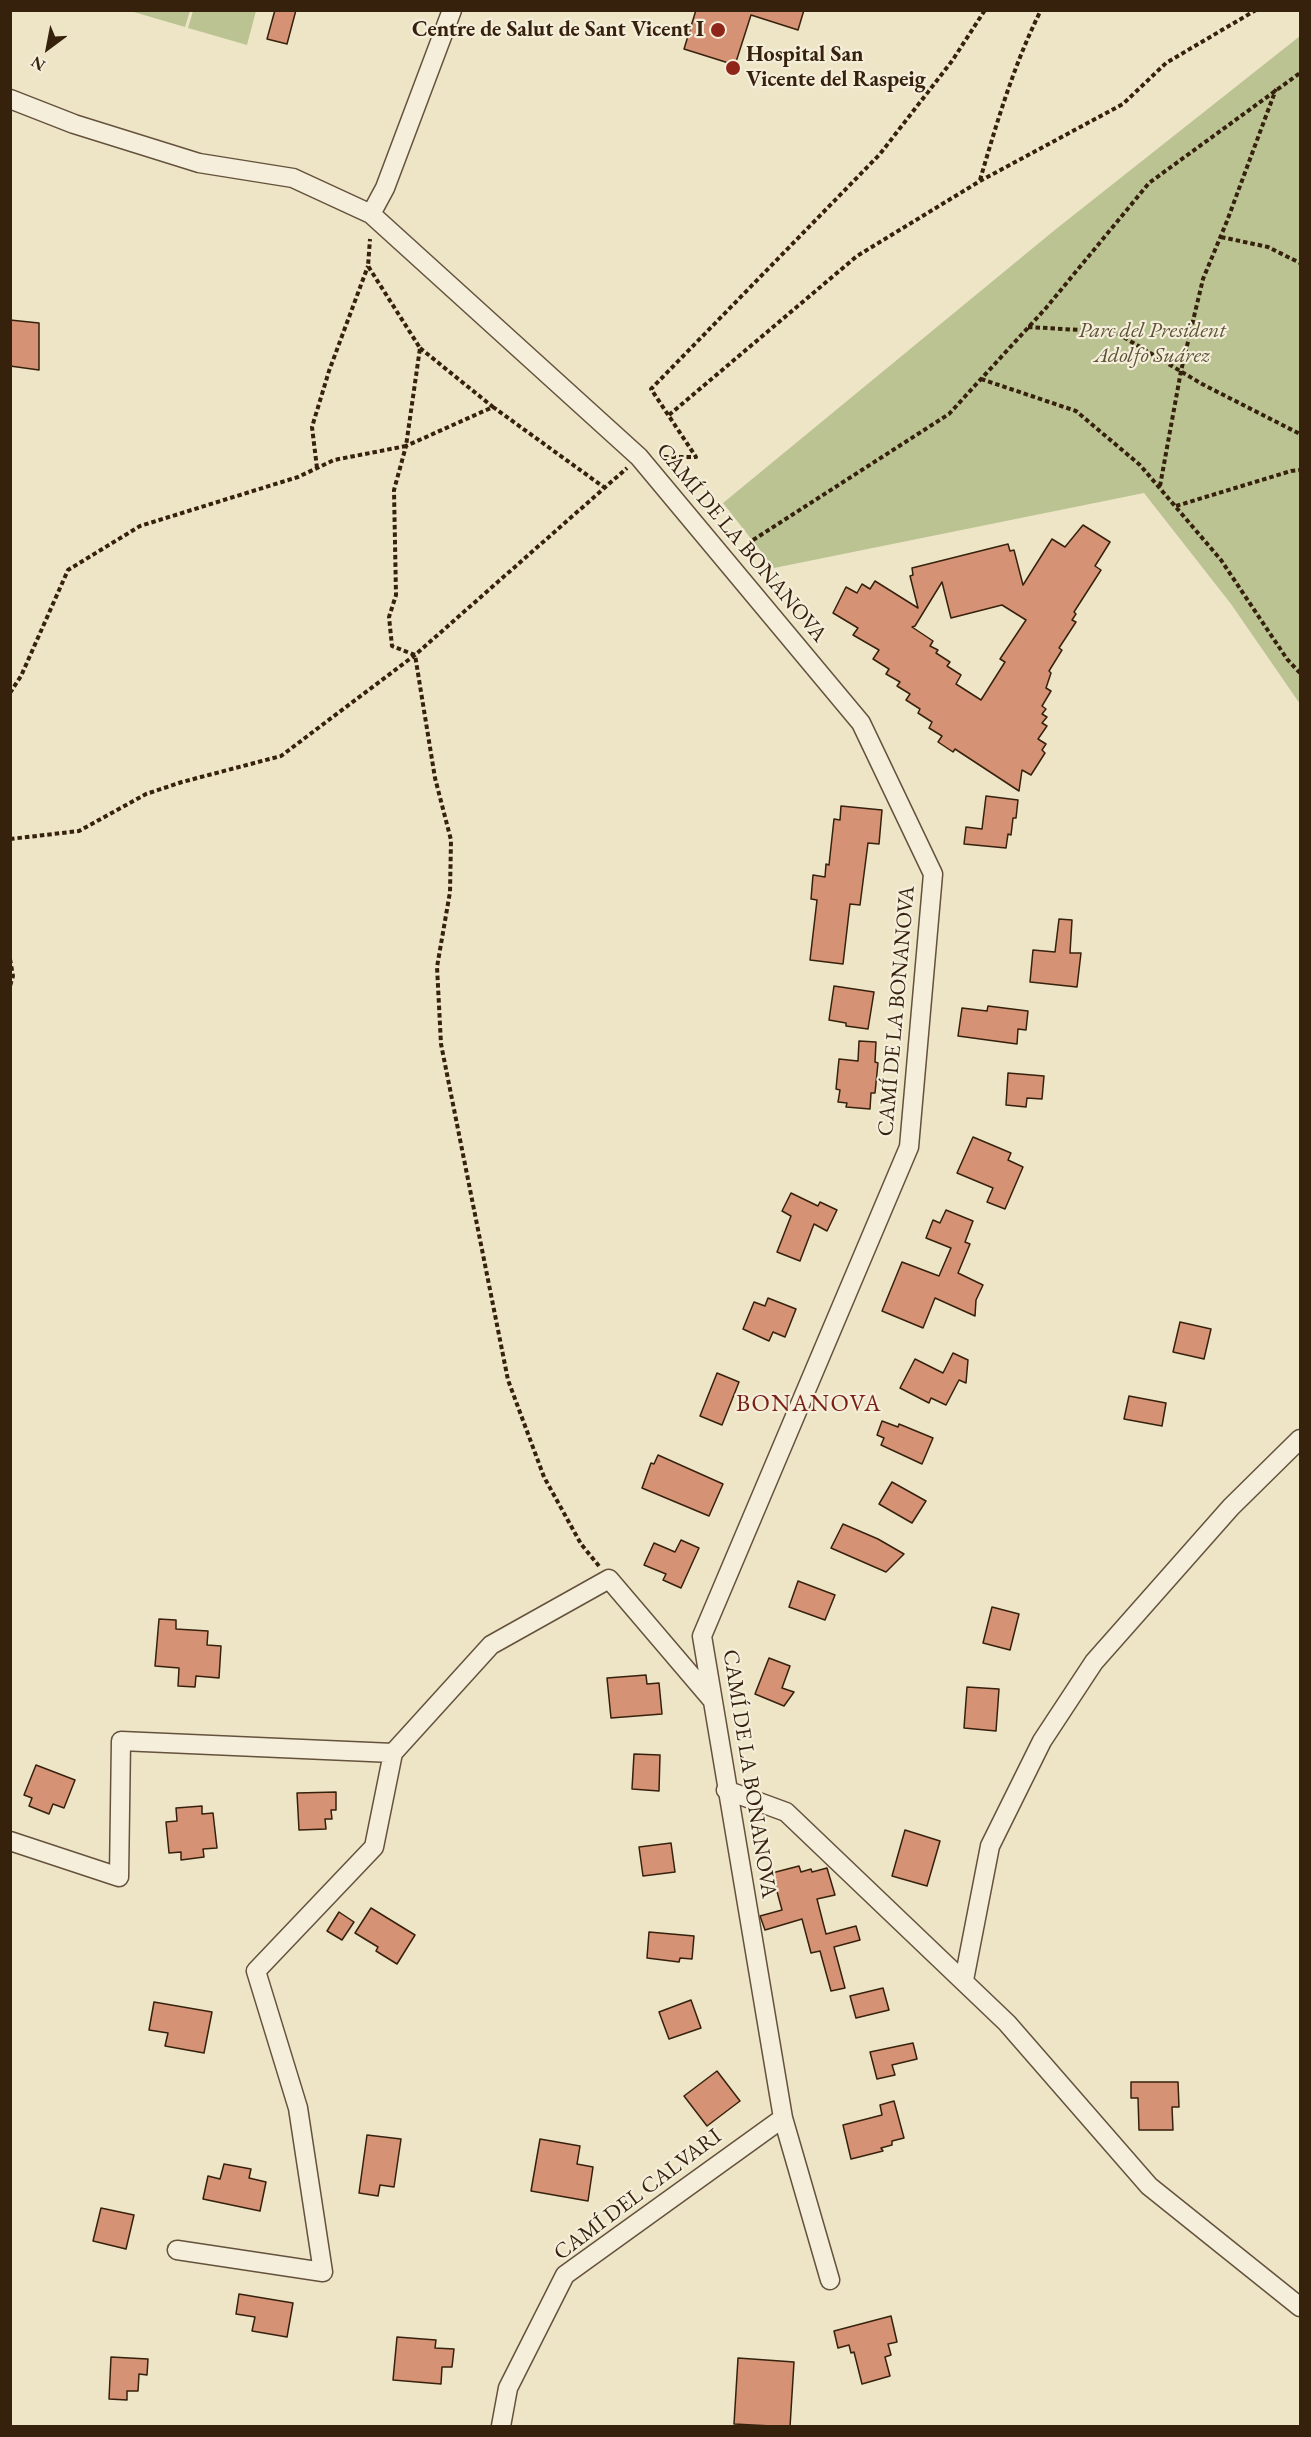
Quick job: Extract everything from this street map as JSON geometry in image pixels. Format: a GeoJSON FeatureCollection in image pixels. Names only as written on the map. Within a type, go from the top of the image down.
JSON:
{"type":"FeatureCollection","features":[{"type":"Feature","properties":{"kind":"street"},"geometry":{"type":"LineString","coordinates":[[372,214],[385,188],[452,10]]}},
{"type":"Feature","properties":{"kind":"street","name":"CAMÍ DE LA BONANOVA"},"geometry":{"type":"LineString","coordinates":[[10,99],[74,124],[199,162],[294,178],[372,214],[639,458],[861,723],[933,874],[909,1147],[702,1636],[726,1790],[783,2118],[830,2280]]}},
{"type":"Feature","properties":{"kind":"street"},"geometry":{"type":"LineString","coordinates":[[964,1980],[990,1846],[1042,1741],[1094,1662],[1231,1507],[1300,1439]]}},
{"type":"Feature","properties":{"kind":"street"},"geometry":{"type":"LineString","coordinates":[[177,2250],[323,2272],[298,2108],[256,1971],[374,1846],[393,1752],[491,1645],[609,1578],[714,1703]]}},
{"type":"Feature","properties":{"kind":"street"},"geometry":{"type":"LineString","coordinates":[[10,1841],[119,1877],[121,1741],[393,1752]]}},
{"type":"Feature","properties":{"kind":"street"},"geometry":{"type":"LineString","coordinates":[[726,1790],[786,1812],[1007,2023],[1149,2186],[1300,2307]]}},
{"type":"Feature","properties":{"kind":"street","name":"CAMÍ DEL CALVARI"},"geometry":{"type":"LineString","coordinates":[[501,2427],[508,2388],[565,2276],[783,2118]]}},
{"type":"Feature","properties":{"kind":"path"},"geometry":{"type":"LineString","coordinates":[[10,839],[79,831],[146,794],[281,756],[415,655],[639,458],[696,457],[651,389],[880,154],[952,61],[985,10]]}},
{"type":"Feature","properties":{"kind":"path"},"geometry":{"type":"LineString","coordinates":[[980,181],[1003,104],[1027,37],[1041,10]]}},
{"type":"Feature","properties":{"kind":"path"},"geometry":{"type":"LineString","coordinates":[[669,415],[857,256],[980,181],[1123,104],[1166,63],[1256,10]]}},
{"type":"Feature","properties":{"kind":"path"},"geometry":{"type":"LineString","coordinates":[[753,540],[949,414],[1028,327],[1149,183],[1300,73]]}},
{"type":"Feature","properties":{"kind":"path"},"geometry":{"type":"LineString","coordinates":[[1160,487],[1181,371],[1203,279],[1277,88]]}},
{"type":"Feature","properties":{"kind":"path"},"geometry":{"type":"LineString","coordinates":[[317,468],[312,427],[329,371],[368,266],[372,214]]}},
{"type":"Feature","properties":{"kind":"path"},"geometry":{"type":"LineString","coordinates":[[1221,237],[1268,247],[1300,263]]}},
{"type":"Feature","properties":{"kind":"path"},"geometry":{"type":"LineString","coordinates":[[368,266],[420,348],[493,406],[605,488]]}},
{"type":"Feature","properties":{"kind":"path"},"geometry":{"type":"LineString","coordinates":[[1028,327],[1115,332],[1181,371],[1300,434]]}},
{"type":"Feature","properties":{"kind":"path"},"geometry":{"type":"LineString","coordinates":[[415,655],[392,646],[389,617],[396,595],[394,490],[406,446],[420,348]]}},
{"type":"Feature","properties":{"kind":"path"},"geometry":{"type":"LineString","coordinates":[[981,379],[1076,411],[1140,465],[1221,560],[1287,659],[1300,673]]}},
{"type":"Feature","properties":{"kind":"path"},"geometry":{"type":"LineString","coordinates":[[10,693],[21,676],[68,570],[140,526],[298,477],[334,460],[406,446],[493,406]]}},
{"type":"Feature","properties":{"kind":"path"},"geometry":{"type":"LineString","coordinates":[[1176,506],[1300,470]]}},
{"type":"Feature","properties":{"kind":"path"},"geometry":{"type":"LineString","coordinates":[[415,655],[435,778],[451,840],[450,892],[437,966],[441,1044],[508,1380],[544,1477],[581,1544],[609,1578]]}},
{"type":"Feature","properties":{"kind":"path"},"geometry":{"type":"LineString","coordinates":[[10,959],[13,976],[10,986]]}},
{"type":"Feature","properties":{"kind":"green space"},"geometry":{"type":"Polygon","coordinates":[[[127,10],[190,10],[190,11],[185,27],[127,10]]]}},
{"type":"Feature","properties":{"kind":"green space"},"geometry":{"type":"Polygon","coordinates":[[[193,11],[256,11],[247,45],[188,28],[193,11]]]}},
{"type":"Feature","properties":{"kind":"green space","name":"Parc del President Adolfo Suárez"},"geometry":{"type":"Polygon","coordinates":[[[1300,36],[1300,704],[1231,604],[1144,493],[774,568],[723,503],[1056,229],[1300,36]]]}},
{"type":"Feature","properties":{"kind":"building"},"geometry":{"type":"Polygon","coordinates":[[[275,10],[296,10],[287,44],[267,39],[275,10]]]}},
{"type":"Feature","properties":{"kind":"building","name":"Centre de Salut de Sant Vicent I"},"geometry":{"type":"Polygon","coordinates":[[[696,10],[804,10],[798,30],[751,15],[735,65],[684,49],[696,10]]]}},
{"type":"Feature","properties":{"kind":"building"},"geometry":{"type":"Polygon","coordinates":[[[10,320],[39,323],[39,370],[10,366],[10,320]]]}},
{"type":"Feature","properties":{"kind":"building"},"geometry":{"type":"Polygon","coordinates":[[[1083,525],[1110,542],[1095,566],[1101,570],[1074,612],[1076,614],[1072,620],[1076,622],[1059,648],[1062,650],[1049,671],[1051,673],[1046,688],[1051,691],[1042,706],[1046,709],[1042,714],[1047,717],[1042,723],[1047,726],[1038,739],[1046,744],[1042,750],[1045,753],[1031,775],[1022,770],[1019,791],[955,749],[953,752],[938,742],[942,736],[929,728],[932,722],[918,713],[920,709],[906,700],[910,694],[897,686],[900,682],[886,674],[889,669],[873,659],[879,650],[853,635],[858,628],[833,613],[846,587],[857,593],[862,584],[870,589],[875,581],[918,608],[910,576],[913,575],[912,568],[1008,544],[1010,551],[1014,550],[1023,585],[1052,539],[1065,547],[1083,525]],[[942,582],[915,626],[912,627],[933,641],[930,646],[938,650],[936,653],[950,662],[947,666],[961,675],[956,684],[981,700],[1005,662],[1000,659],[1026,620],[1002,605],[951,618],[942,582]]]}},
{"type":"Feature","properties":{"kind":"building"},"geometry":{"type":"Polygon","coordinates":[[[986,796],[1018,800],[1016,818],[1013,818],[1011,835],[1008,834],[1006,848],[964,844],[966,827],[982,829],[986,796]]]}},
{"type":"Feature","properties":{"kind":"building"},"geometry":{"type":"Polygon","coordinates":[[[841,806],[882,810],[879,844],[868,843],[860,905],[850,904],[843,964],[810,960],[817,900],[811,899],[813,875],[825,877],[826,864],[829,865],[834,819],[840,820],[841,806]]]}},
{"type":"Feature","properties":{"kind":"building"},"geometry":{"type":"Polygon","coordinates":[[[1059,919],[1072,920],[1070,953],[1081,953],[1077,987],[1030,982],[1033,950],[1055,952],[1059,919]]]}},
{"type":"Feature","properties":{"kind":"building"},"geometry":{"type":"Polygon","coordinates":[[[834,986],[874,992],[868,1029],[846,1026],[846,1023],[829,1020],[834,986]]]}},
{"type":"Feature","properties":{"kind":"building"},"geometry":{"type":"Polygon","coordinates":[[[988,1006],[1028,1011],[1026,1030],[1018,1029],[1017,1044],[958,1036],[962,1008],[987,1011],[988,1006]]]}},
{"type":"Feature","properties":{"kind":"building"},"geometry":{"type":"Polygon","coordinates":[[[859,1041],[876,1042],[875,1062],[878,1063],[875,1093],[871,1093],[870,1109],[846,1107],[847,1103],[838,1102],[840,1090],[836,1089],[839,1059],[858,1061],[859,1041]]]}},
{"type":"Feature","properties":{"kind":"building"},"geometry":{"type":"Polygon","coordinates":[[[1008,1073],[1044,1076],[1042,1099],[1027,1098],[1026,1107],[1006,1105],[1008,1073]]]}},
{"type":"Feature","properties":{"kind":"building"},"geometry":{"type":"Polygon","coordinates":[[[973,1137],[1011,1153],[1008,1160],[1023,1167],[1005,1209],[987,1202],[993,1188],[957,1173],[973,1137]]]}},
{"type":"Feature","properties":{"kind":"building"},"geometry":{"type":"Polygon","coordinates":[[[791,1193],[818,1206],[820,1202],[837,1210],[827,1231],[814,1224],[800,1261],[777,1252],[791,1216],[782,1211],[791,1193]]]}},
{"type":"Feature","properties":{"kind":"building"},"geometry":{"type":"Polygon","coordinates":[[[946,1210],[973,1221],[965,1242],[970,1244],[958,1273],[983,1285],[976,1300],[975,1316],[935,1298],[923,1328],[882,1311],[902,1262],[939,1276],[951,1248],[926,1238],[933,1220],[940,1223],[946,1210]]]}},
{"type":"Feature","properties":{"kind":"building"},"geometry":{"type":"Polygon","coordinates":[[[768,1298],[796,1309],[785,1337],[773,1332],[769,1341],[743,1329],[754,1302],[765,1306],[768,1298]]]}},
{"type":"Feature","properties":{"kind":"building"},"geometry":{"type":"Polygon","coordinates":[[[1180,1322],[1211,1329],[1204,1359],[1173,1352],[1180,1322]]]}},
{"type":"Feature","properties":{"kind":"building"},"geometry":{"type":"Polygon","coordinates":[[[953,1353],[968,1360],[966,1383],[959,1380],[946,1405],[931,1398],[929,1403],[900,1388],[915,1359],[943,1373],[953,1353]]]}},
{"type":"Feature","properties":{"kind":"building"},"geometry":{"type":"Polygon","coordinates":[[[717,1373],[739,1382],[722,1425],[700,1416],[717,1373]]]}},
{"type":"Feature","properties":{"kind":"building"},"geometry":{"type":"Polygon","coordinates":[[[1129,1396],[1166,1403],[1162,1426],[1124,1419],[1129,1396]]]}},
{"type":"Feature","properties":{"kind":"building"},"geometry":{"type":"Polygon","coordinates":[[[882,1421],[898,1427],[899,1424],[933,1438],[922,1464],[881,1445],[884,1438],[877,1435],[882,1421]]]}},
{"type":"Feature","properties":{"kind":"building"},"geometry":{"type":"Polygon","coordinates":[[[658,1455],[723,1484],[709,1516],[642,1488],[651,1463],[654,1464],[658,1455]]]}},
{"type":"Feature","properties":{"kind":"building"},"geometry":{"type":"Polygon","coordinates":[[[892,1482],[926,1501],[912,1523],[879,1504],[892,1482]]]}},
{"type":"Feature","properties":{"kind":"building"},"geometry":{"type":"Polygon","coordinates":[[[843,1524],[878,1539],[904,1554],[886,1572],[831,1548],[843,1524]]]}},
{"type":"Feature","properties":{"kind":"building"},"geometry":{"type":"Polygon","coordinates":[[[681,1540],[699,1548],[681,1588],[663,1580],[666,1574],[644,1565],[654,1543],[675,1552],[681,1540]]]}},
{"type":"Feature","properties":{"kind":"building"},"geometry":{"type":"Polygon","coordinates":[[[798,1581],[835,1595],[825,1620],[789,1607],[798,1581]]]}},
{"type":"Feature","properties":{"kind":"building"},"geometry":{"type":"Polygon","coordinates":[[[992,1607],[1019,1614],[1010,1650],[983,1643],[992,1607]]]}},
{"type":"Feature","properties":{"kind":"building"},"geometry":{"type":"Polygon","coordinates":[[[159,1619],[176,1620],[176,1629],[208,1631],[207,1645],[221,1646],[219,1678],[196,1676],[195,1687],[178,1686],[179,1668],[155,1666],[159,1619]]]}},
{"type":"Feature","properties":{"kind":"building"},"geometry":{"type":"Polygon","coordinates":[[[769,1658],[790,1666],[782,1688],[794,1692],[784,1706],[755,1694],[769,1658]]]}},
{"type":"Feature","properties":{"kind":"building"},"geometry":{"type":"Polygon","coordinates":[[[646,1675],[647,1684],[659,1683],[662,1714],[611,1718],[607,1678],[646,1675]]]}},
{"type":"Feature","properties":{"kind":"building"},"geometry":{"type":"Polygon","coordinates":[[[967,1687],[999,1689],[996,1731],[964,1728],[967,1687]]]}},
{"type":"Feature","properties":{"kind":"building"},"geometry":{"type":"Polygon","coordinates":[[[634,1754],[660,1755],[659,1791],[632,1789],[634,1754]]]}},
{"type":"Feature","properties":{"kind":"building"},"geometry":{"type":"Polygon","coordinates":[[[36,1765],[75,1780],[64,1808],[53,1804],[49,1814],[29,1806],[32,1798],[24,1795],[36,1765]]]}},
{"type":"Feature","properties":{"kind":"building"},"geometry":{"type":"Polygon","coordinates":[[[336,1792],[336,1810],[331,1810],[332,1819],[325,1819],[326,1829],[299,1830],[297,1793],[336,1792]]]}},
{"type":"Feature","properties":{"kind":"building"},"geometry":{"type":"Polygon","coordinates":[[[202,1806],[202,1814],[213,1813],[217,1848],[203,1849],[204,1857],[181,1860],[181,1852],[169,1853],[166,1822],[177,1821],[176,1808],[202,1806]]]}},
{"type":"Feature","properties":{"kind":"building"},"geometry":{"type":"Polygon","coordinates":[[[905,1830],[940,1841],[927,1886],[892,1876],[905,1830]]]}},
{"type":"Feature","properties":{"kind":"building"},"geometry":{"type":"Polygon","coordinates":[[[671,1843],[675,1872],[643,1876],[639,1847],[671,1843]]]}},
{"type":"Feature","properties":{"kind":"building"},"geometry":{"type":"Polygon","coordinates":[[[799,1866],[801,1872],[827,1868],[835,1895],[817,1899],[826,1934],[856,1926],[860,1940],[834,1947],[845,1988],[831,1991],[820,1951],[811,1953],[802,1919],[765,1930],[760,1916],[782,1910],[772,1873],[799,1866]]]}},
{"type":"Feature","properties":{"kind":"building"},"geometry":{"type":"Polygon","coordinates":[[[371,1908],[415,1935],[397,1964],[376,1951],[378,1947],[355,1933],[371,1908]]]}},
{"type":"Feature","properties":{"kind":"building"},"geometry":{"type":"Polygon","coordinates":[[[339,1912],[354,1922],[342,1940],[327,1931],[339,1912]]]}},
{"type":"Feature","properties":{"kind":"building"},"geometry":{"type":"Polygon","coordinates":[[[649,1932],[694,1936],[692,1959],[680,1958],[679,1962],[647,1958],[649,1932]]]}},
{"type":"Feature","properties":{"kind":"building"},"geometry":{"type":"Polygon","coordinates":[[[883,1988],[889,2010],[856,2018],[850,1996],[883,1988]]]}},
{"type":"Feature","properties":{"kind":"building"},"geometry":{"type":"Polygon","coordinates":[[[691,2000],[701,2028],[669,2039],[659,2012],[691,2000]]]}},
{"type":"Feature","properties":{"kind":"building"},"geometry":{"type":"Polygon","coordinates":[[[154,2002],[212,2012],[204,2053],[165,2046],[168,2033],[149,2030],[154,2002]]]}},
{"type":"Feature","properties":{"kind":"building"},"geometry":{"type":"Polygon","coordinates":[[[913,2043],[917,2059],[892,2065],[895,2075],[877,2079],[870,2052],[913,2043]]]}},
{"type":"Feature","properties":{"kind":"building"},"geometry":{"type":"Polygon","coordinates":[[[717,2071],[740,2101],[707,2126],[684,2096],[717,2071]]]}},
{"type":"Feature","properties":{"kind":"building"},"geometry":{"type":"Polygon","coordinates":[[[1131,2082],[1178,2082],[1179,2107],[1172,2107],[1173,2130],[1139,2130],[1138,2098],[1131,2098],[1131,2082]]]}},
{"type":"Feature","properties":{"kind":"building"},"geometry":{"type":"Polygon","coordinates":[[[894,2101],[904,2138],[892,2141],[892,2145],[881,2148],[883,2151],[851,2159],[843,2125],[882,2115],[880,2105],[894,2101]]]}},
{"type":"Feature","properties":{"kind":"building"},"geometry":{"type":"Polygon","coordinates":[[[367,2135],[401,2139],[394,2187],[380,2185],[378,2196],[359,2193],[367,2135]]]}},
{"type":"Feature","properties":{"kind":"building"},"geometry":{"type":"Polygon","coordinates":[[[540,2139],[580,2146],[577,2164],[593,2167],[588,2201],[531,2191],[540,2139]]]}},
{"type":"Feature","properties":{"kind":"building"},"geometry":{"type":"Polygon","coordinates":[[[224,2164],[251,2169],[249,2178],[266,2182],[260,2211],[203,2199],[208,2176],[220,2179],[224,2164]]]}},
{"type":"Feature","properties":{"kind":"building"},"geometry":{"type":"Polygon","coordinates":[[[101,2208],[134,2215],[126,2249],[93,2241],[101,2208]]]}},
{"type":"Feature","properties":{"kind":"building"},"geometry":{"type":"Polygon","coordinates":[[[239,2294],[293,2303],[287,2337],[252,2331],[255,2317],[236,2314],[239,2294]]]}},
{"type":"Feature","properties":{"kind":"building"},"geometry":{"type":"Polygon","coordinates":[[[891,2316],[897,2342],[888,2344],[891,2355],[885,2357],[890,2376],[862,2384],[854,2352],[851,2353],[849,2345],[838,2348],[834,2331],[891,2316]]]}},
{"type":"Feature","properties":{"kind":"building"},"geometry":{"type":"Polygon","coordinates":[[[397,2337],[436,2340],[435,2348],[454,2349],[452,2367],[442,2367],[441,2384],[393,2380],[397,2337]]]}},
{"type":"Feature","properties":{"kind":"building"},"geometry":{"type":"Polygon","coordinates":[[[111,2357],[148,2359],[147,2375],[139,2374],[138,2391],[127,2391],[127,2400],[109,2399],[111,2357]]]}},
{"type":"Feature","properties":{"kind":"building"},"geometry":{"type":"Polygon","coordinates":[[[738,2358],[794,2362],[790,2427],[734,2424],[738,2358]]]}},
{"type":"Feature","properties":{"kind":"place","name":"Centre de Salut de Sant Vicent I"},"geometry":{"type":"Point","coordinates":[718,30]}},
{"type":"Feature","properties":{"kind":"place","name":"Hospital San Vicente del Raspeig"},"geometry":{"type":"Point","coordinates":[733,68]}},
{"type":"Feature","properties":{"kind":"district","name":"BONANOVA"},"geometry":{"type":"Point","coordinates":[809,1404]}}]}
